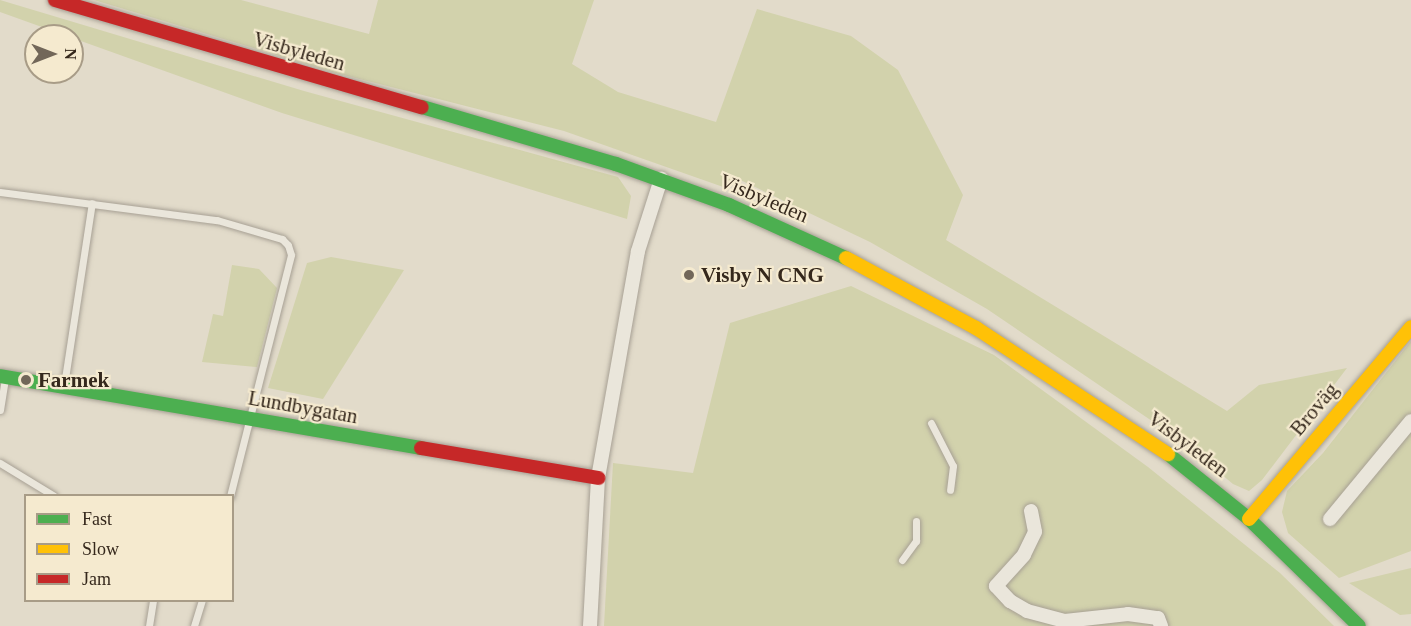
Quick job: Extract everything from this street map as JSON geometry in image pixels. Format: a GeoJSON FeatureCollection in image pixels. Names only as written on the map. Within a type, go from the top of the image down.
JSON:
{"type":"FeatureCollection","features":[{"type":"Feature","properties":{"kind":"main road","name":"Visbyleden"},"geometry":{"type":"LineString","coordinates":[[55,0],[183,40],[562,146],[661,179],[837,253],[976,328],[1123,422],[1184,465],[1249,519],[1359,626]]}},
{"type":"Feature","properties":{"kind":"main road","name":"Broväg"},"geometry":{"type":"LineString","coordinates":[[1249,519],[1411,327]]}},
{"type":"Feature","properties":{"kind":"main road","name":"Lundbygatan"},"geometry":{"type":"LineString","coordinates":[[3,376],[598,478]]}},
{"type":"Feature","properties":{"kind":"street"},"geometry":{"type":"LineString","coordinates":[[590,626],[598,478],[639,251],[661,179]]}},
{"type":"Feature","properties":{"kind":"street"},"geometry":{"type":"LineString","coordinates":[[1330,519],[1411,421]]}},
{"type":"Feature","properties":{"kind":"street"},"geometry":{"type":"LineString","coordinates":[[1031,511],[1035,532],[1024,555],[996,586],[1010,601],[1027,611],[1065,621],[1128,614],[1158,618],[1161,626]]}},
{"type":"Feature","properties":{"kind":"lane"},"geometry":{"type":"LineString","coordinates":[[0,192],[217,220],[282,239],[288,245],[291,255],[231,494]]}},
{"type":"Feature","properties":{"kind":"lane"},"geometry":{"type":"LineString","coordinates":[[63,387],[92,203]]}},
{"type":"Feature","properties":{"kind":"lane"},"geometry":{"type":"LineString","coordinates":[[0,410],[3,376]]}},
{"type":"Feature","properties":{"kind":"lane"},"geometry":{"type":"LineString","coordinates":[[931,423],[953,466],[950,490]]}},
{"type":"Feature","properties":{"kind":"lane"},"geometry":{"type":"LineString","coordinates":[[0,463],[52,494]]}},
{"type":"Feature","properties":{"kind":"lane"},"geometry":{"type":"LineString","coordinates":[[902,560],[916,541],[916,521]]}},
{"type":"Feature","properties":{"kind":"lane"},"geometry":{"type":"LineString","coordinates":[[149,626],[153,602]]}},
{"type":"Feature","properties":{"kind":"lane"},"geometry":{"type":"LineString","coordinates":[[194,626],[201,602]]}},
{"type":"Feature","properties":{"kind":"green space"},"geometry":{"type":"Polygon","coordinates":[[[0,0],[80,24],[34,24],[0,12],[0,0]]]}},
{"type":"Feature","properties":{"kind":"green space"},"geometry":{"type":"Polygon","coordinates":[[[94,0],[241,0],[369,34],[378,0],[594,0],[572,64],[618,92],[716,122],[757,9],[851,36],[898,70],[963,195],[946,240],[1227,411],[1259,385],[1347,368],[1262,480],[1249,491],[1233,484],[1180,440],[987,309],[870,242],[734,177],[726,188],[564,131],[336,73],[94,0]]]}},
{"type":"Feature","properties":{"kind":"green space"},"geometry":{"type":"Polygon","coordinates":[[[84,25],[304,91],[618,177],[631,196],[627,219],[282,113],[84,42],[84,25]]]}},
{"type":"Feature","properties":{"kind":"green space"},"geometry":{"type":"Polygon","coordinates":[[[331,257],[404,270],[323,399],[268,388],[307,263],[331,257]]]}},
{"type":"Feature","properties":{"kind":"green space"},"geometry":{"type":"Polygon","coordinates":[[[232,265],[259,269],[277,288],[257,367],[202,362],[213,314],[223,316],[232,265]]]}},
{"type":"Feature","properties":{"kind":"green space"},"geometry":{"type":"Polygon","coordinates":[[[851,286],[994,355],[1148,467],[1280,573],[1334,626],[604,626],[613,463],[693,473],[730,323],[851,286]]]}},
{"type":"Feature","properties":{"kind":"green space"},"geometry":{"type":"Polygon","coordinates":[[[1411,341],[1411,551],[1339,578],[1288,533],[1282,512],[1287,491],[1323,453],[1411,341]]]}},
{"type":"Feature","properties":{"kind":"green space"},"geometry":{"type":"Polygon","coordinates":[[[1411,568],[1411,614],[1400,615],[1349,583],[1411,568]]]}},
{"type":"Feature","properties":{"kind":"traffic: fast"},"geometry":{"type":"LineString","coordinates":[[422,107],[616,164],[729,205],[846,258]]}},
{"type":"Feature","properties":{"kind":"traffic: fast"},"geometry":{"type":"LineString","coordinates":[[0,376],[421,448]]}},
{"type":"Feature","properties":{"kind":"traffic: fast"},"geometry":{"type":"LineString","coordinates":[[1168,454],[1249,519],[1359,626]]}},
{"type":"Feature","properties":{"kind":"traffic: slow"},"geometry":{"type":"LineString","coordinates":[[846,258],[976,328],[1168,454]]}},
{"type":"Feature","properties":{"kind":"traffic: slow"},"geometry":{"type":"LineString","coordinates":[[1249,519],[1411,327]]}},
{"type":"Feature","properties":{"kind":"traffic: jam"},"geometry":{"type":"LineString","coordinates":[[55,0],[422,107]]}},
{"type":"Feature","properties":{"kind":"traffic: jam"},"geometry":{"type":"LineString","coordinates":[[421,448],[598,478]]}},
{"type":"Feature","properties":{"kind":"place","name":"Visby N CNG"},"geometry":{"type":"Point","coordinates":[689,275]}},
{"type":"Feature","properties":{"kind":"place","name":"Farmek"},"geometry":{"type":"Point","coordinates":[26,380]}}]}
